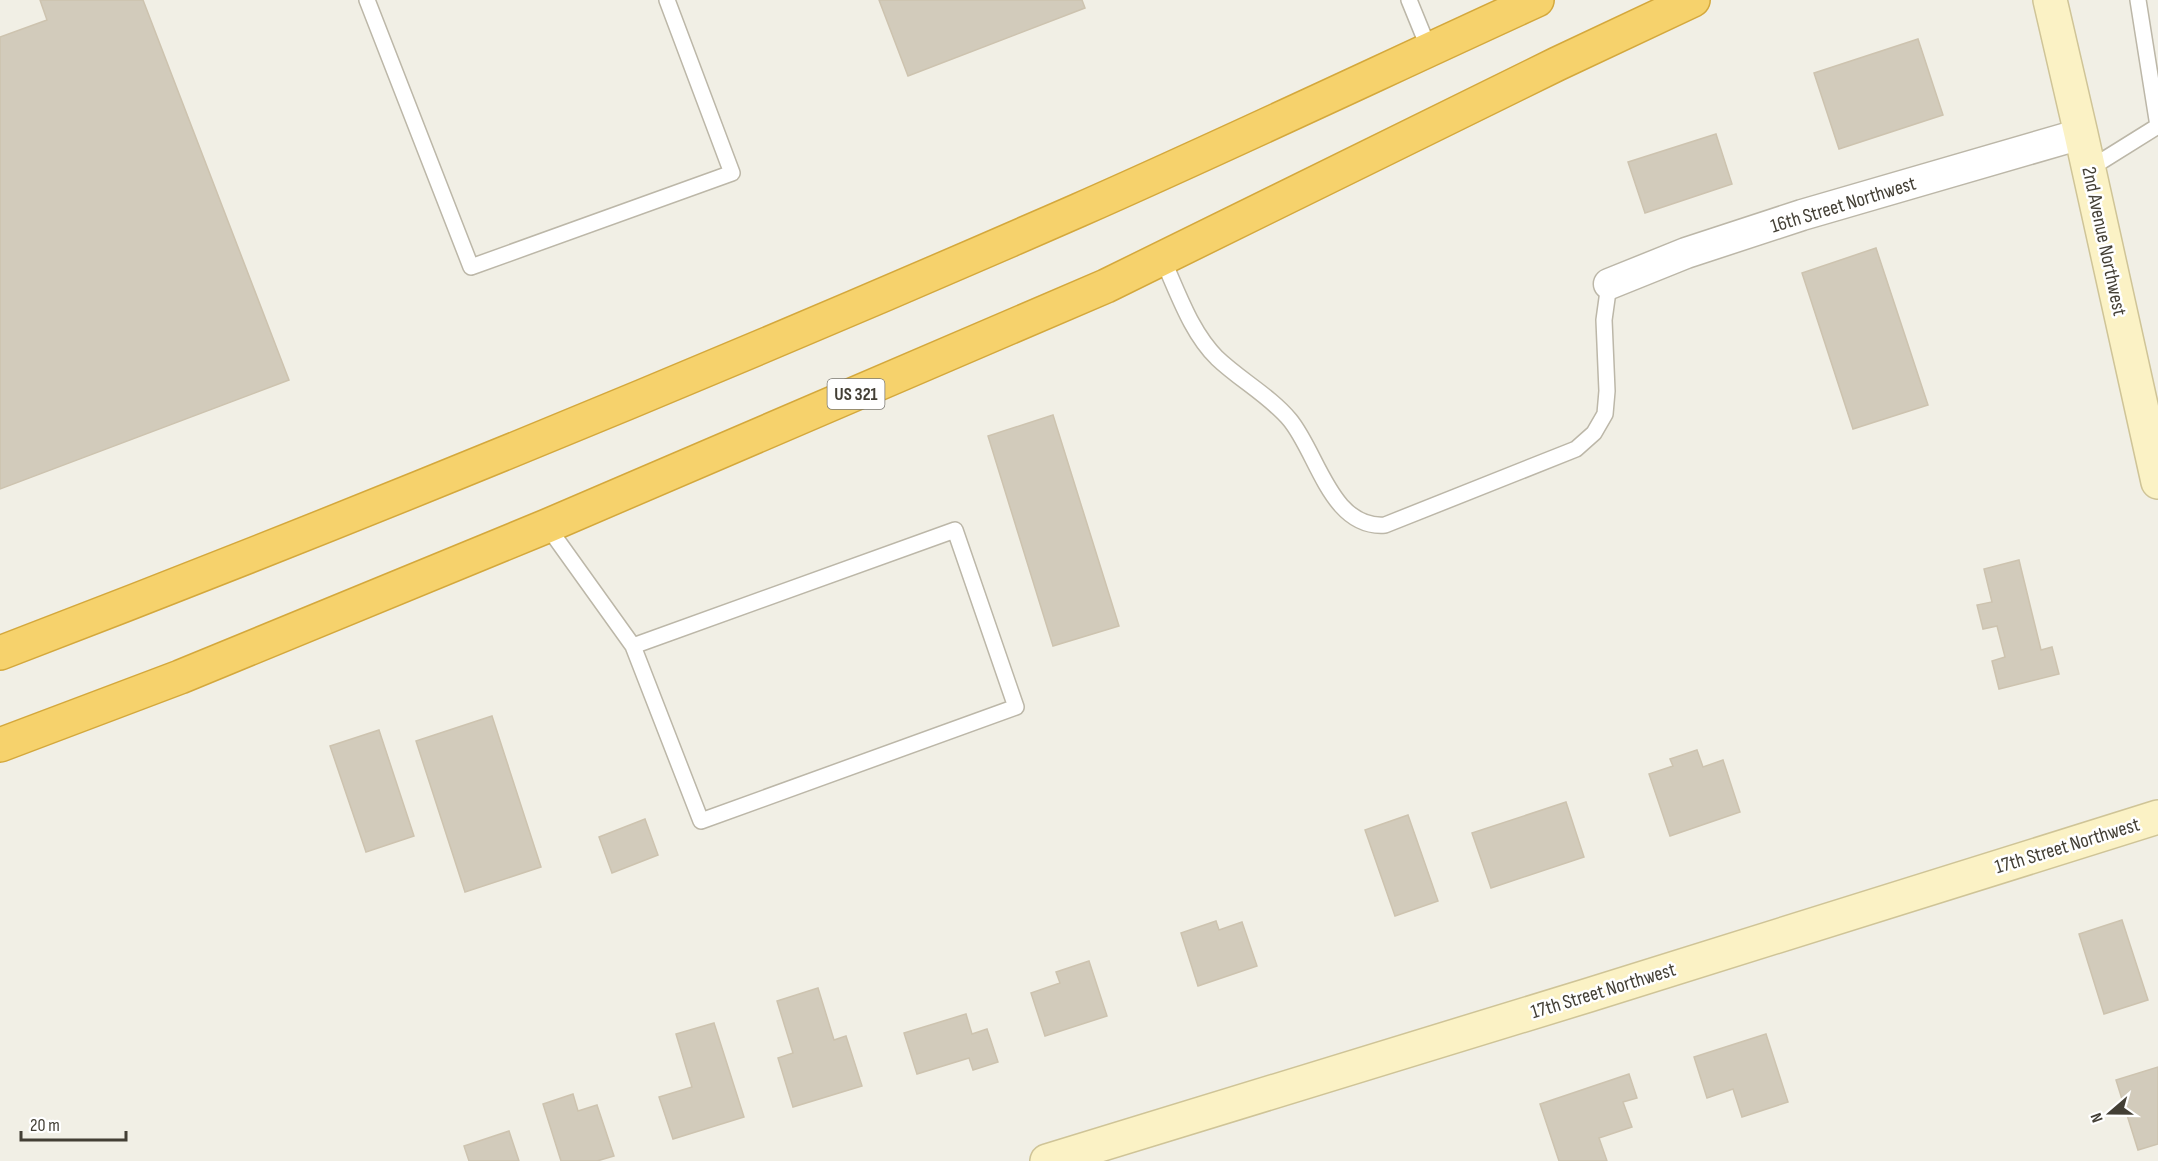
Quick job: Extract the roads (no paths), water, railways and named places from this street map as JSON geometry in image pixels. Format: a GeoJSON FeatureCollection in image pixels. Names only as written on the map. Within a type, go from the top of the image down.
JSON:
{"type":"FeatureCollection","features":[{"type":"Feature","properties":{"kind":"highway"},"geometry":{"type":"LineString","coordinates":[[0,653],[152,595],[617,407],[1080,209],[1537,0]]}},
{"type":"Feature","properties":{"kind":"highway","name":"US 321"},"geometry":{"type":"LineString","coordinates":[[0,745],[180,677],[547,526],[1106,286],[1557,64],[1693,0]]}},
{"type":"Feature","properties":{"kind":"street","name":"2nd Avenue Northwest"},"geometry":{"type":"LineString","coordinates":[[2050,0],[2158,482]]}},
{"type":"Feature","properties":{"kind":"street","name":"16th Street Northwest"},"geometry":{"type":"LineString","coordinates":[[1609,284],[1686,253],[1802,215],[2081,134]]}},
{"type":"Feature","properties":{"kind":"street","name":"17th Street Northwest"},"geometry":{"type":"LineString","coordinates":[[1047,1161],[2158,817]]}},
{"type":"Feature","properties":{"kind":"lane"},"geometry":{"type":"LineString","coordinates":[[367,0],[471,267],[732,173],[667,0]]}},
{"type":"Feature","properties":{"kind":"lane"},"geometry":{"type":"LineString","coordinates":[[1409,0],[1429,50]]}},
{"type":"Feature","properties":{"kind":"lane"},"geometry":{"type":"LineString","coordinates":[[2089,169],[2158,126],[2152,58],[2138,0]]}},
{"type":"Feature","properties":{"kind":"lane"},"geometry":{"type":"LineString","coordinates":[[1162,258],[1196,331],[1216,357],[1280,409],[1295,426],[1336,501],[1353,518],[1372,526],[1385,525],[1576,449],[1594,433],[1605,414],[1604,320],[1609,284]]}},
{"type":"Feature","properties":{"kind":"lane"},"geometry":{"type":"LineString","coordinates":[[547,526],[633,646],[700,821],[1016,707],[955,530],[633,646]]}}]}
